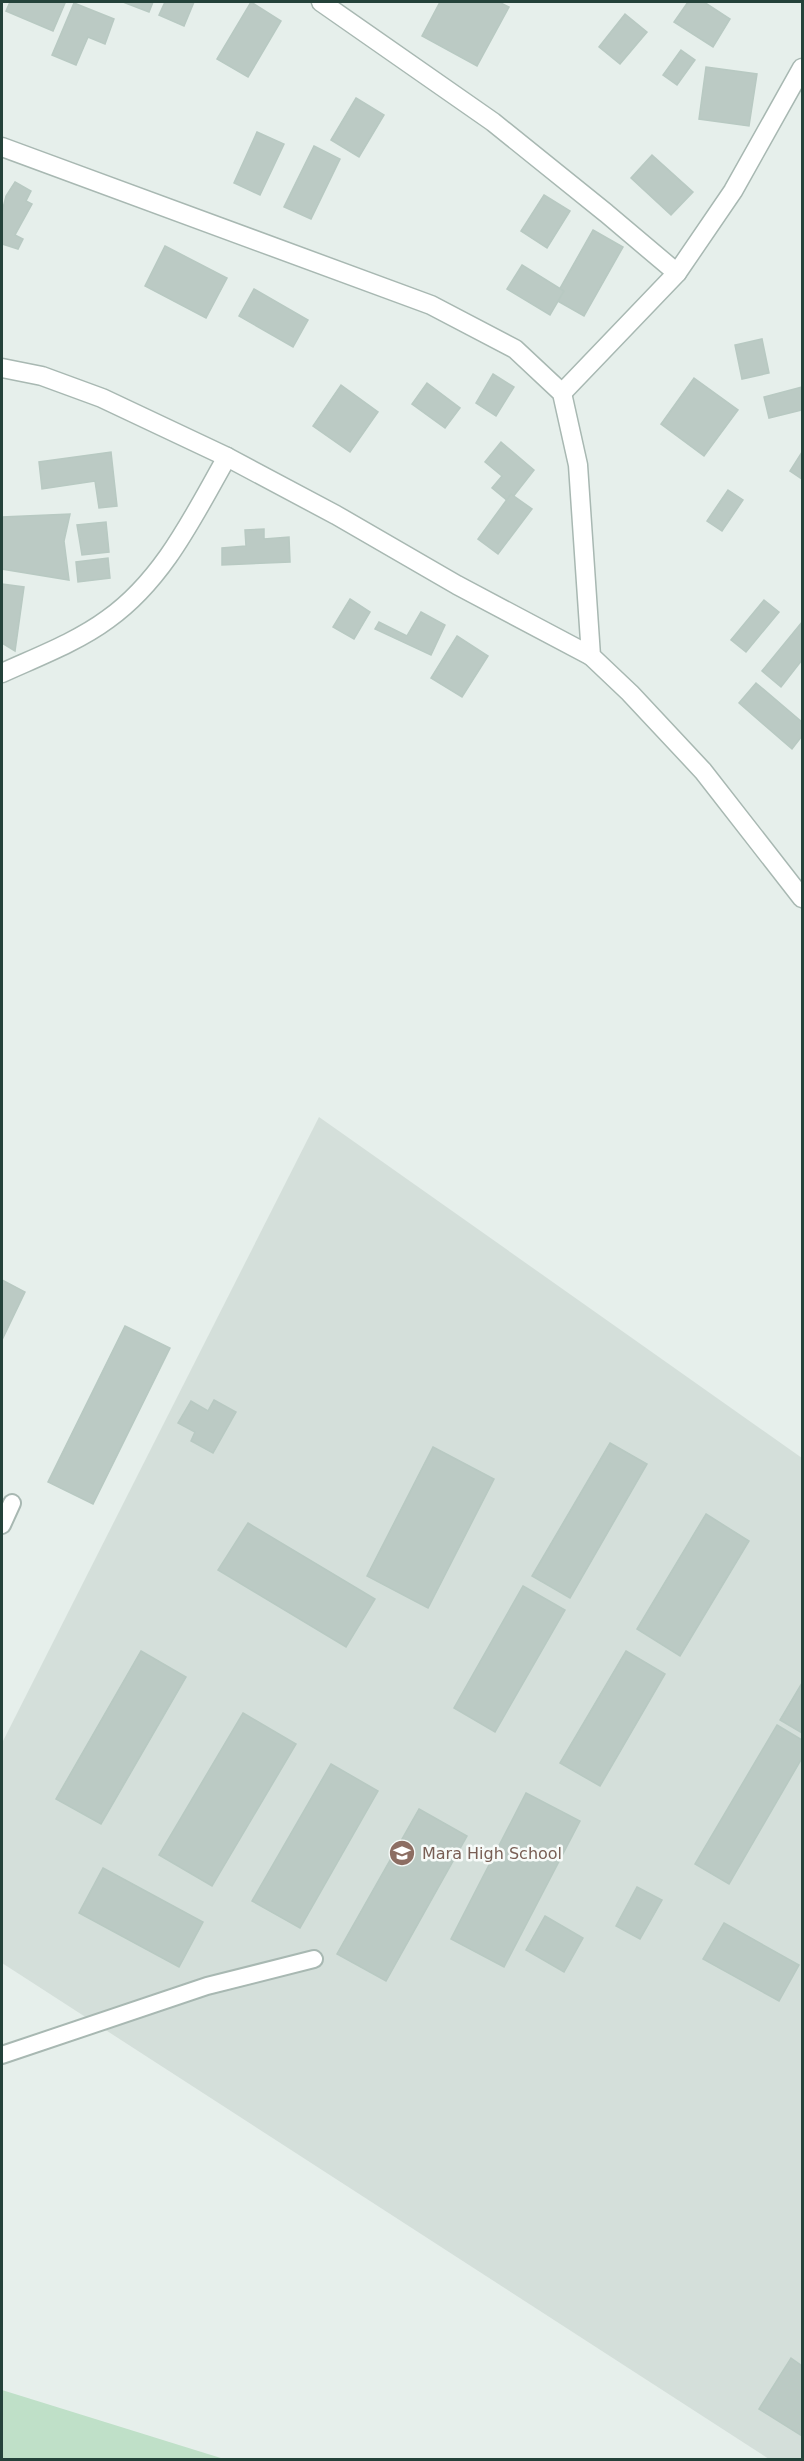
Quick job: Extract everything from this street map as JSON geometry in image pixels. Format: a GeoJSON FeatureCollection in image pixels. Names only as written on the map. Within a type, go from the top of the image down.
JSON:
{"type":"FeatureCollection","features":[{"type":"Feature","properties":{"kind":"street"},"geometry":{"type":"LineString","coordinates":[[321,2],[344,8],[493,122],[677,273]]}},
{"type":"Feature","properties":{"kind":"street"},"geometry":{"type":"LineString","coordinates":[[562,393],[677,273],[733,191],[802,69]]}},
{"type":"Feature","properties":{"kind":"street"},"geometry":{"type":"LineString","coordinates":[[2,147],[431,305],[515,349],[562,393],[578,465],[591,656]]}},
{"type":"Feature","properties":{"kind":"street"},"geometry":{"type":"LineString","coordinates":[[2,368],[42,376],[102,398],[227,457],[336,515],[457,585],[591,656],[630,693],[703,771],[802,898]]}},
{"type":"Feature","properties":{"kind":"street"},"geometry":{"type":"LineString","coordinates":[[2,673],[63,645],[108,619],[152,581],[187,528],[227,457]]}},
{"type":"Feature","properties":{"kind":"lane"},"geometry":{"type":"LineString","coordinates":[[2,1525],[12,1503]]}},
{"type":"Feature","properties":{"kind":"lane"},"geometry":{"type":"LineString","coordinates":[[2,2055],[207,1986],[314,1959]]}},
{"type":"Feature","properties":{"kind":"shaded area","name":"Mara High School"},"geometry":{"type":"Polygon","coordinates":[[[319,1117],[802,1458],[802,2459],[769,2459],[2,1963],[2,1743],[319,1117]]]}},
{"type":"Feature","properties":{"kind":"green space"},"geometry":{"type":"Polygon","coordinates":[[[2,2390],[224,2459],[2,2459],[2,2390]]]}},
{"type":"Feature","properties":{"kind":"building"},"geometry":{"type":"Polygon","coordinates":[[[10,2],[65,3],[53,31],[6,11],[10,2]]]}},
{"type":"Feature","properties":{"kind":"building"},"geometry":{"type":"Polygon","coordinates":[[[123,2],[153,2],[149,12],[123,2]]]}},
{"type":"Feature","properties":{"kind":"building"},"geometry":{"type":"Polygon","coordinates":[[[165,2],[194,2],[184,26],[159,15],[165,2]]]}},
{"type":"Feature","properties":{"kind":"building"},"geometry":{"type":"Polygon","coordinates":[[[251,2],[281,21],[248,77],[217,59],[251,2]]]}},
{"type":"Feature","properties":{"kind":"building"},"geometry":{"type":"Polygon","coordinates":[[[440,2],[499,2],[509,7],[477,66],[422,36],[440,2]]]}},
{"type":"Feature","properties":{"kind":"building"},"geometry":{"type":"Polygon","coordinates":[[[688,2],[704,2],[730,19],[713,47],[674,22],[688,2]]]}},
{"type":"Feature","properties":{"kind":"building"},"geometry":{"type":"Polygon","coordinates":[[[74,3],[114,19],[105,44],[88,37],[76,65],[52,55],[74,3]]]}},
{"type":"Feature","properties":{"kind":"building"},"geometry":{"type":"Polygon","coordinates":[[[625,14],[647,32],[620,64],[599,47],[625,14]]]}},
{"type":"Feature","properties":{"kind":"building"},"geometry":{"type":"Polygon","coordinates":[[[681,50],[695,60],[677,85],[663,75],[681,50]]]}},
{"type":"Feature","properties":{"kind":"building"},"geometry":{"type":"Polygon","coordinates":[[[706,67],[757,74],[749,126],[699,119],[706,67]]]}},
{"type":"Feature","properties":{"kind":"building"},"geometry":{"type":"Polygon","coordinates":[[[356,98],[384,115],[359,157],[331,140],[356,98]]]}},
{"type":"Feature","properties":{"kind":"building"},"geometry":{"type":"Polygon","coordinates":[[[257,132],[284,144],[260,195],[234,183],[257,132]]]}},
{"type":"Feature","properties":{"kind":"building"},"geometry":{"type":"Polygon","coordinates":[[[314,146],[340,159],[311,219],[284,207],[314,146]]]}},
{"type":"Feature","properties":{"kind":"building"},"geometry":{"type":"Polygon","coordinates":[[[652,155],[693,192],[671,215],[631,178],[652,155]]]}},
{"type":"Feature","properties":{"kind":"building"},"geometry":{"type":"Polygon","coordinates":[[[15,182],[31,191],[26,201],[32,204],[15,235],[23,239],[18,249],[2,244],[2,212],[6,196],[15,182]]]}},
{"type":"Feature","properties":{"kind":"building"},"geometry":{"type":"Polygon","coordinates":[[[544,195],[570,211],[547,248],[521,231],[544,195]]]}},
{"type":"Feature","properties":{"kind":"building"},"geometry":{"type":"Polygon","coordinates":[[[593,230],[623,247],[584,316],[554,299],[593,230]]]}},
{"type":"Feature","properties":{"kind":"building"},"geometry":{"type":"Polygon","coordinates":[[[165,246],[227,278],[206,318],[145,286],[165,246]]]}},
{"type":"Feature","properties":{"kind":"building"},"geometry":{"type":"Polygon","coordinates":[[[522,265],[564,291],[550,315],[507,289],[522,265]]]}},
{"type":"Feature","properties":{"kind":"building"},"geometry":{"type":"Polygon","coordinates":[[[254,289],[308,320],[293,347],[239,316],[254,289]]]}},
{"type":"Feature","properties":{"kind":"building"},"geometry":{"type":"Polygon","coordinates":[[[762,339],[769,373],[742,379],[735,345],[762,339]]]}},
{"type":"Feature","properties":{"kind":"building"},"geometry":{"type":"Polygon","coordinates":[[[493,374],[514,387],[496,416],[476,403],[493,374]]]}},
{"type":"Feature","properties":{"kind":"building"},"geometry":{"type":"Polygon","coordinates":[[[694,378],[738,410],[704,456],[661,424],[694,378]]]}},
{"type":"Feature","properties":{"kind":"building"},"geometry":{"type":"Polygon","coordinates":[[[427,383],[460,408],[445,428],[412,404],[427,383]]]}},
{"type":"Feature","properties":{"kind":"building"},"geometry":{"type":"Polygon","coordinates":[[[341,385],[378,412],[350,452],[313,426],[341,385]]]}},
{"type":"Feature","properties":{"kind":"building"},"geometry":{"type":"Polygon","coordinates":[[[802,387],[802,410],[769,418],[764,397],[802,387]]]}},
{"type":"Feature","properties":{"kind":"building"},"geometry":{"type":"Polygon","coordinates":[[[501,442],[534,470],[509,502],[492,488],[502,476],[485,462],[501,442]]]}},
{"type":"Feature","properties":{"kind":"building"},"geometry":{"type":"Polygon","coordinates":[[[111,452],[117,506],[99,508],[95,481],[42,489],[39,462],[111,452]]]}},
{"type":"Feature","properties":{"kind":"building"},"geometry":{"type":"Polygon","coordinates":[[[802,452],[802,479],[790,471],[802,452]]]}},
{"type":"Feature","properties":{"kind":"building"},"geometry":{"type":"Polygon","coordinates":[[[728,490],[743,500],[722,531],[707,521],[728,490]]]}},
{"type":"Feature","properties":{"kind":"building"},"geometry":{"type":"Polygon","coordinates":[[[511,494],[532,509],[498,554],[478,539],[511,494]]]}},
{"type":"Feature","properties":{"kind":"building"},"geometry":{"type":"Polygon","coordinates":[[[70,514],[64,541],[69,580],[2,569],[2,517],[70,514]]]}},
{"type":"Feature","properties":{"kind":"building"},"geometry":{"type":"Polygon","coordinates":[[[106,522],[109,552],[82,555],[77,525],[106,522]]]}},
{"type":"Feature","properties":{"kind":"building"},"geometry":{"type":"Polygon","coordinates":[[[264,529],[264,539],[289,537],[290,562],[222,565],[222,548],[246,546],[245,530],[264,529]]]}},
{"type":"Feature","properties":{"kind":"building"},"geometry":{"type":"Polygon","coordinates":[[[108,558],[110,578],[78,582],[76,562],[108,558]]]}},
{"type":"Feature","properties":{"kind":"building"},"geometry":{"type":"Polygon","coordinates":[[[2,584],[24,587],[15,651],[2,643],[2,584]]]}},
{"type":"Feature","properties":{"kind":"building"},"geometry":{"type":"Polygon","coordinates":[[[350,599],[370,612],[354,639],[333,627],[350,599]]]}},
{"type":"Feature","properties":{"kind":"building"},"geometry":{"type":"Polygon","coordinates":[[[764,600],[779,612],[746,652],[731,640],[764,600]]]}},
{"type":"Feature","properties":{"kind":"building"},"geometry":{"type":"Polygon","coordinates":[[[421,612],[445,625],[431,655],[375,629],[379,622],[407,636],[421,612]]]}},
{"type":"Feature","properties":{"kind":"building"},"geometry":{"type":"Polygon","coordinates":[[[802,622],[802,660],[781,687],[762,671],[802,622]]]}},
{"type":"Feature","properties":{"kind":"building"},"geometry":{"type":"Polygon","coordinates":[[[457,636],[488,656],[462,697],[431,678],[457,636]]]}},
{"type":"Feature","properties":{"kind":"building"},"geometry":{"type":"Polygon","coordinates":[[[756,683],[802,722],[802,736],[792,749],[739,703],[756,683]]]}},
{"type":"Feature","properties":{"kind":"building"},"geometry":{"type":"Polygon","coordinates":[[[2,1280],[25,1292],[2,1340],[2,1280]]]}},
{"type":"Feature","properties":{"kind":"building"},"geometry":{"type":"Polygon","coordinates":[[[125,1326],[170,1348],[93,1504],[48,1482],[125,1326]]]}},
{"type":"Feature","properties":{"kind":"building"},"geometry":{"type":"Polygon","coordinates":[[[214,1400],[236,1412],[213,1453],[191,1441],[195,1432],[178,1423],[191,1401],[208,1411],[214,1400]]]}},
{"type":"Feature","properties":{"kind":"building"},"geometry":{"type":"Polygon","coordinates":[[[610,1443],[647,1464],[570,1598],[532,1576],[610,1443]]]}},
{"type":"Feature","properties":{"kind":"building"},"geometry":{"type":"Polygon","coordinates":[[[433,1447],[494,1479],[428,1608],[367,1576],[433,1447]]]}},
{"type":"Feature","properties":{"kind":"building"},"geometry":{"type":"Polygon","coordinates":[[[706,1514],[749,1541],[680,1656],[637,1629],[706,1514]]]}},
{"type":"Feature","properties":{"kind":"building"},"geometry":{"type":"Polygon","coordinates":[[[248,1523],[375,1599],[346,1647],[218,1570],[248,1523]]]}},
{"type":"Feature","properties":{"kind":"building"},"geometry":{"type":"Polygon","coordinates":[[[523,1586],[565,1610],[495,1732],[454,1708],[523,1586]]]}},
{"type":"Feature","properties":{"kind":"building"},"geometry":{"type":"Polygon","coordinates":[[[141,1651],[186,1677],[101,1824],[56,1799],[141,1651]]]}},
{"type":"Feature","properties":{"kind":"building"},"geometry":{"type":"Polygon","coordinates":[[[626,1651],[665,1674],[600,1786],[560,1763],[626,1651]]]}},
{"type":"Feature","properties":{"kind":"building"},"geometry":{"type":"Polygon","coordinates":[[[802,1683],[802,1733],[780,1720],[802,1683]]]}},
{"type":"Feature","properties":{"kind":"building"},"geometry":{"type":"Polygon","coordinates":[[[243,1713],[296,1744],[212,1886],[159,1855],[243,1713]]]}},
{"type":"Feature","properties":{"kind":"building"},"geometry":{"type":"Polygon","coordinates":[[[777,1725],[802,1740],[802,1758],[729,1884],[695,1864],[777,1725]]]}},
{"type":"Feature","properties":{"kind":"building"},"geometry":{"type":"Polygon","coordinates":[[[331,1764],[378,1791],[300,1928],[252,1901],[331,1764]]]}},
{"type":"Feature","properties":{"kind":"building"},"geometry":{"type":"Polygon","coordinates":[[[526,1793],[580,1821],[504,1967],[451,1939],[526,1793]]]}},
{"type":"Feature","properties":{"kind":"building"},"geometry":{"type":"Polygon","coordinates":[[[419,1809],[467,1836],[386,1981],[337,1954],[419,1809]]]}},
{"type":"Feature","properties":{"kind":"building"},"geometry":{"type":"Polygon","coordinates":[[[103,1868],[203,1922],[179,1967],[79,1913],[103,1868]]]}},
{"type":"Feature","properties":{"kind":"building"},"geometry":{"type":"Polygon","coordinates":[[[637,1887],[662,1900],[640,1939],[616,1926],[637,1887]]]}},
{"type":"Feature","properties":{"kind":"building"},"geometry":{"type":"Polygon","coordinates":[[[545,1916],[583,1938],[564,1972],[526,1950],[545,1916]]]}},
{"type":"Feature","properties":{"kind":"building"},"geometry":{"type":"Polygon","coordinates":[[[724,1923],[799,1965],[779,2001],[703,1959],[724,1923]]]}},
{"type":"Feature","properties":{"kind":"building"},"geometry":{"type":"Polygon","coordinates":[[[791,2358],[802,2366],[802,2436],[759,2409],[791,2358]]]}},
{"type":"Feature","properties":{"kind":"place","name":"Mara High School"},"geometry":{"type":"Point","coordinates":[402,1853]}}]}
